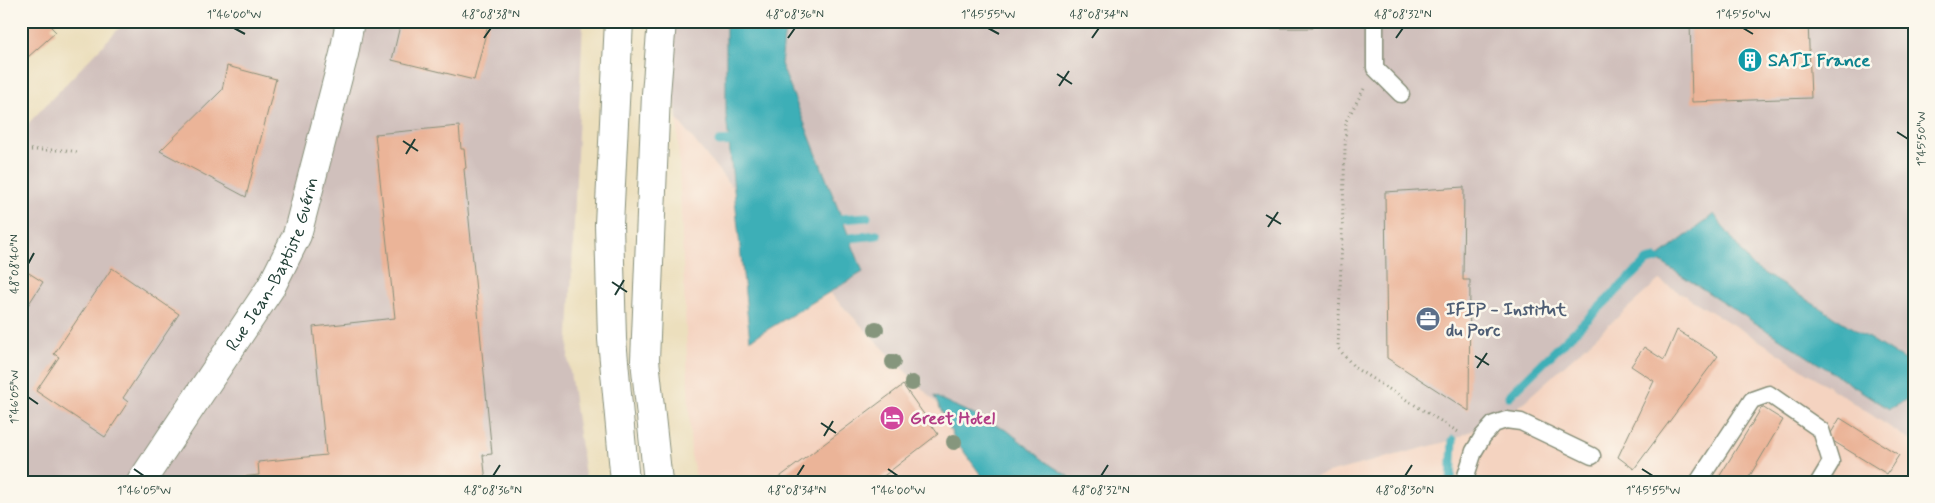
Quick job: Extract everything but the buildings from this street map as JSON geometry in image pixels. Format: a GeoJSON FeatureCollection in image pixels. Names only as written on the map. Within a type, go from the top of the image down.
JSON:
{"type":"FeatureCollection","features":[{"type":"Feature","properties":{"kind":"main road","name":"Rue Jean-Baptiste Guérin"},"geometry":{"type":"LineString","coordinates":[[141,482],[271,287],[297,235],[344,54],[350,21]]}},
{"type":"Feature","properties":{"kind":"main road"},"geometry":{"type":"LineString","coordinates":[[618,21],[609,224],[612,339],[625,482]]}},
{"type":"Feature","properties":{"kind":"main road"},"geometry":{"type":"LineString","coordinates":[[658,482],[645,360],[656,94],[662,21]]}},
{"type":"Feature","properties":{"kind":"lane"},"geometry":{"type":"LineString","coordinates":[[1375,21],[1375,68],[1401,94]]}},
{"type":"Feature","properties":{"kind":"lane"},"geometry":{"type":"LineString","coordinates":[[1698,482],[1752,400],[1769,394],[1821,430],[1831,462],[1819,482]]}},
{"type":"Feature","properties":{"kind":"lane"},"geometry":{"type":"LineString","coordinates":[[1464,482],[1478,444],[1494,424],[1506,420],[1521,422],[1592,456]]}},
{"type":"Feature","properties":{"kind":"path"},"geometry":{"type":"LineString","coordinates":[[1375,68],[1346,121],[1338,348],[1355,368],[1478,444]]}},
{"type":"Feature","properties":{"kind":"path"},"geometry":{"type":"LineString","coordinates":[[21,150],[66,150],[76,152]]}},
{"type":"Feature","properties":{"kind":"shaded area"},"geometry":{"type":"Polygon","coordinates":[[[126,21],[583,21],[568,358],[586,482],[21,482],[21,131],[126,21]]]}},
{"type":"Feature","properties":{"kind":"shaded area"},"geometry":{"type":"Polygon","coordinates":[[[666,21],[1914,21],[1914,443],[1763,343],[1659,280],[1517,408],[1453,440],[1294,482],[1012,482],[752,212],[677,119],[666,21]]]}},
{"type":"Feature","properties":{"kind":"shaded area"},"geometry":{"type":"Polygon","coordinates":[[[677,119],[752,212],[1012,482],[697,482],[691,455],[677,119]]]}},
{"type":"Feature","properties":{"kind":"shaded area"},"geometry":{"type":"Polygon","coordinates":[[[1659,280],[1763,343],[1914,443],[1914,482],[1294,482],[1453,440],[1517,408],[1659,280]]]}},
{"type":"Feature","properties":{"kind":"water"},"geometry":{"type":"Polygon","coordinates":[[[726,21],[786,21],[781,64],[863,272],[750,340],[726,115],[726,21]]]}},
{"type":"Feature","properties":{"kind":"water"},"geometry":{"type":"Polygon","coordinates":[[[1714,214],[1752,266],[1914,366],[1914,396],[1889,409],[1656,259],[1714,214]]]}},
{"type":"Feature","properties":{"kind":"water"},"geometry":{"type":"Polygon","coordinates":[[[934,396],[1008,431],[1046,462],[1077,482],[986,482],[954,438],[934,396]]]}},
{"type":"Feature","properties":{"kind":"waterway"},"geometry":{"type":"LineString","coordinates":[[719,142],[739,141]]}},
{"type":"Feature","properties":{"kind":"waterway"},"geometry":{"type":"LineString","coordinates":[[840,219],[867,217]]}},
{"type":"Feature","properties":{"kind":"waterway"},"geometry":{"type":"LineString","coordinates":[[850,238],[877,235]]}},
{"type":"Feature","properties":{"kind":"waterway"},"geometry":{"type":"LineString","coordinates":[[1509,396],[1647,261],[1656,259]]}},
{"type":"Feature","properties":{"kind":"waterway"},"geometry":{"type":"LineString","coordinates":[[1451,482],[1453,440]]}},
{"type":"Feature","properties":{"kind":"place","name":"SATI France"},"geometry":{"type":"Point","coordinates":[1750,60]}},
{"type":"Feature","properties":{"kind":"place","name":"IFIP - Institut du Porc"},"geometry":{"type":"Point","coordinates":[1428,319]}},
{"type":"Feature","properties":{"kind":"place","name":"Greet Hotel"},"geometry":{"type":"Point","coordinates":[892,418]}}]}
